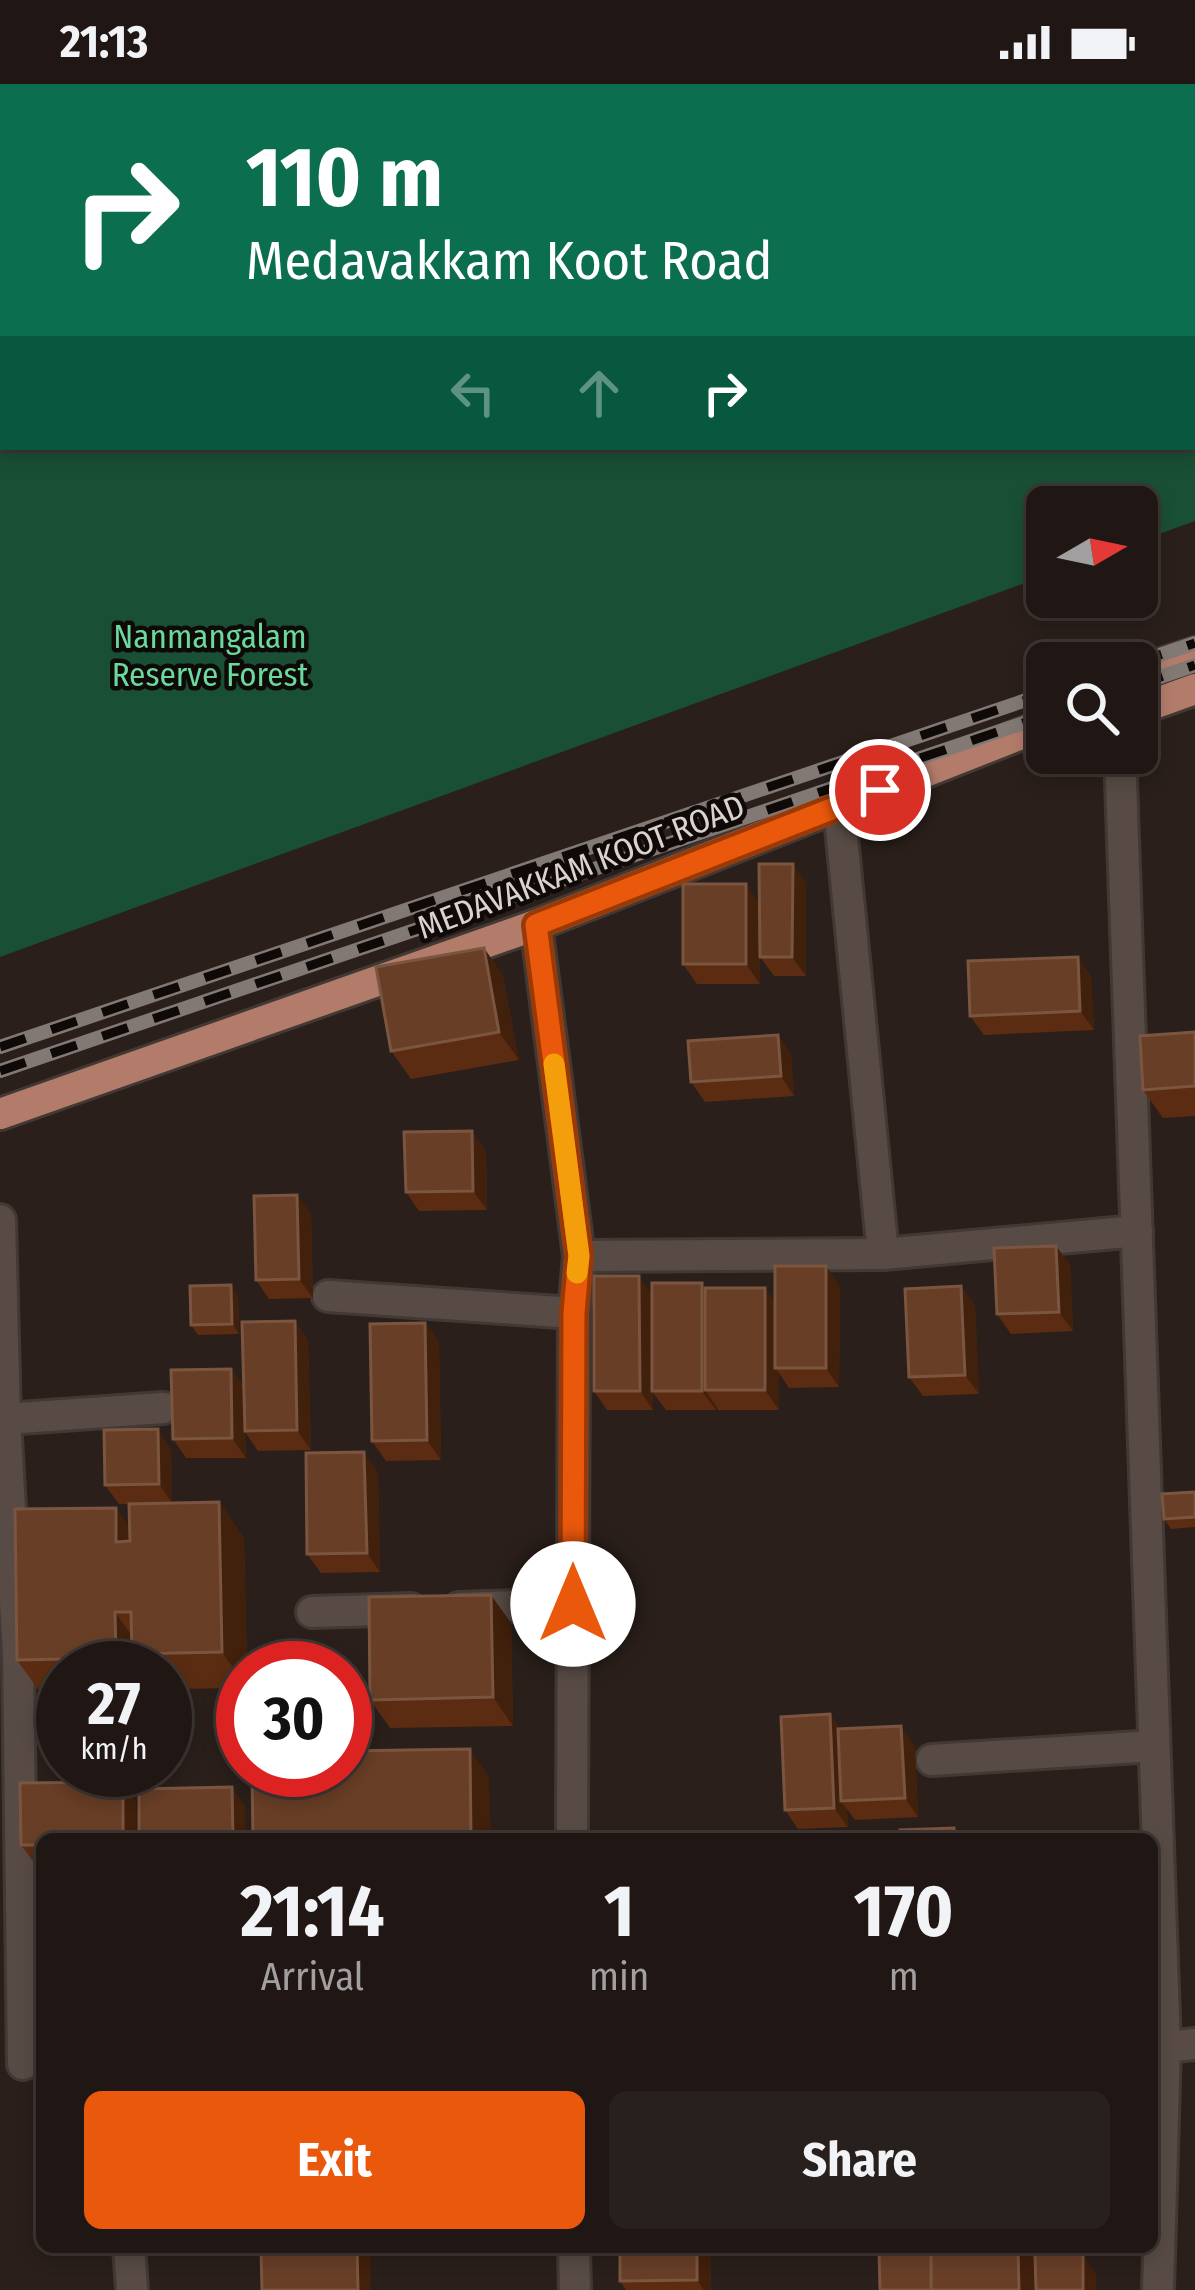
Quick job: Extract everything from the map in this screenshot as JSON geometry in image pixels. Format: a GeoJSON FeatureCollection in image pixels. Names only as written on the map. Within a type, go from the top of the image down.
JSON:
{"type":"FeatureCollection","features":[{"type":"Feature","properties":{"kind":"main road"},"geometry":{"type":"LineString","coordinates":[[1158,666],[1195,653]]}},
{"type":"Feature","properties":{"kind":"main road"},"geometry":{"type":"LineString","coordinates":[[1158,702],[1195,689]]}},
{"type":"Feature","properties":{"kind":"main road","name":"MEDAVAKKAM KOOT ROAD"},"geometry":{"type":"LineString","coordinates":[[0,1114],[536,925],[1026,732]]}},
{"type":"Feature","properties":{"kind":"street"},"geometry":{"type":"LineString","coordinates":[[1121,774],[1154,1746],[1170,2046],[1158,2290]]}},
{"type":"Feature","properties":{"kind":"street"},"geometry":{"type":"LineString","coordinates":[[839,807],[883,1254]]}},
{"type":"Feature","properties":{"kind":"street"},"geometry":{"type":"LineString","coordinates":[[536,925],[579,1256],[574,1313],[572,1833]]}},
{"type":"Feature","properties":{"kind":"street"},"geometry":{"type":"LineString","coordinates":[[0,1220],[18,1655],[22,2064]]}},
{"type":"Feature","properties":{"kind":"street"},"geometry":{"type":"LineString","coordinates":[[579,1256],[883,1254],[1137,1231]]}},
{"type":"Feature","properties":{"kind":"street"},"geometry":{"type":"LineString","coordinates":[[328,1296],[574,1313]]}},
{"type":"Feature","properties":{"kind":"street"},"geometry":{"type":"LineString","coordinates":[[5,1419],[163,1408]]}},
{"type":"Feature","properties":{"kind":"street"},"geometry":{"type":"LineString","coordinates":[[312,1612],[573,1604]]}},
{"type":"Feature","properties":{"kind":"street"},"geometry":{"type":"LineString","coordinates":[[932,1760],[1154,1746]]}},
{"type":"Feature","properties":{"kind":"street"},"geometry":{"type":"LineString","coordinates":[[129,2253],[132,2290]]}},
{"type":"Feature","properties":{"kind":"street"},"geometry":{"type":"LineString","coordinates":[[574,2253],[575,2290]]}},
{"type":"Feature","properties":{"kind":"green space","name":"Nanmangalam Reserve Forest"},"geometry":{"type":"Polygon","coordinates":[[[0,450],[1195,450],[1195,521],[1158,534],[1158,486],[1026,486],[1026,583],[0,957],[0,450]]]}},
{"type":"Feature","properties":{"kind":"building"},"geometry":{"type":"Polygon","coordinates":[[[759,864],[793,864],[792,957],[760,957],[759,864]]]}},
{"type":"Feature","properties":{"kind":"building"},"geometry":{"type":"Polygon","coordinates":[[[683,884],[746,884],[746,964],[683,964],[683,884]]]}},
{"type":"Feature","properties":{"kind":"building"},"geometry":{"type":"Polygon","coordinates":[[[484,948],[499,1032],[391,1051],[376,967],[484,948]]]}},
{"type":"Feature","properties":{"kind":"building"},"geometry":{"type":"Polygon","coordinates":[[[1078,957],[1080,1011],[970,1016],[968,961],[1078,957]]]}},
{"type":"Feature","properties":{"kind":"building"},"geometry":{"type":"Polygon","coordinates":[[[1195,1032],[1195,1086],[1143,1090],[1140,1036],[1195,1032]]]}},
{"type":"Feature","properties":{"kind":"building"},"geometry":{"type":"Polygon","coordinates":[[[778,1035],[781,1076],[691,1082],[688,1041],[778,1035]]]}},
{"type":"Feature","properties":{"kind":"building"},"geometry":{"type":"Polygon","coordinates":[[[472,1131],[473,1191],[406,1192],[404,1132],[472,1131]]]}},
{"type":"Feature","properties":{"kind":"building"},"geometry":{"type":"Polygon","coordinates":[[[297,1195],[299,1279],[256,1280],[254,1196],[297,1195]]]}},
{"type":"Feature","properties":{"kind":"building"},"geometry":{"type":"Polygon","coordinates":[[[1056,1246],[1059,1312],[997,1314],[994,1248],[1056,1246]]]}},
{"type":"Feature","properties":{"kind":"building"},"geometry":{"type":"Polygon","coordinates":[[[775,1266],[826,1266],[826,1368],[775,1368],[775,1266]]]}},
{"type":"Feature","properties":{"kind":"building"},"geometry":{"type":"Polygon","coordinates":[[[594,1276],[639,1276],[640,1391],[594,1391],[594,1276]]]}},
{"type":"Feature","properties":{"kind":"building"},"geometry":{"type":"Polygon","coordinates":[[[652,1283],[702,1283],[702,1391],[652,1391],[652,1283]]]}},
{"type":"Feature","properties":{"kind":"building"},"geometry":{"type":"Polygon","coordinates":[[[231,1285],[232,1324],[191,1325],[190,1286],[231,1285]]]}},
{"type":"Feature","properties":{"kind":"building"},"geometry":{"type":"Polygon","coordinates":[[[961,1286],[965,1375],[909,1377],[905,1289],[961,1286]]]}},
{"type":"Feature","properties":{"kind":"building"},"geometry":{"type":"Polygon","coordinates":[[[705,1288],[765,1288],[765,1390],[705,1390],[705,1288]]]}},
{"type":"Feature","properties":{"kind":"building"},"geometry":{"type":"Polygon","coordinates":[[[295,1321],[297,1430],[245,1431],[242,1322],[295,1321]]]}},
{"type":"Feature","properties":{"kind":"building"},"geometry":{"type":"Polygon","coordinates":[[[425,1323],[427,1440],[372,1441],[370,1324],[425,1323]]]}},
{"type":"Feature","properties":{"kind":"building"},"geometry":{"type":"Polygon","coordinates":[[[231,1369],[232,1438],[173,1439],[171,1370],[231,1369]]]}},
{"type":"Feature","properties":{"kind":"building"},"geometry":{"type":"Polygon","coordinates":[[[158,1429],[159,1484],[105,1485],[104,1430],[158,1429]]]}},
{"type":"Feature","properties":{"kind":"building"},"geometry":{"type":"Polygon","coordinates":[[[364,1452],[367,1553],[307,1554],[306,1453],[364,1452]]]}},
{"type":"Feature","properties":{"kind":"building"},"geometry":{"type":"Polygon","coordinates":[[[1195,1492],[1195,1517],[1164,1519],[1162,1494],[1195,1492]]]}},
{"type":"Feature","properties":{"kind":"building"},"geometry":{"type":"Polygon","coordinates":[[[219,1502],[222,1641],[216,1641],[216,1652],[192,1653],[192,1641],[132,1641],[131,1612],[115,1612],[116,1641],[36,1641],[36,1660],[17,1660],[15,1509],[116,1508],[116,1542],[130,1541],[129,1504],[219,1502]]]}},
{"type":"Feature","properties":{"kind":"building"},"geometry":{"type":"Polygon","coordinates":[[[491,1595],[493,1697],[372,1700],[369,1597],[491,1595]]]}},
{"type":"Feature","properties":{"kind":"building"},"geometry":{"type":"Polygon","coordinates":[[[830,1714],[834,1808],[785,1810],[781,1717],[830,1714]]]}},
{"type":"Feature","properties":{"kind":"building"},"geometry":{"type":"Polygon","coordinates":[[[901,1726],[905,1798],[841,1801],[838,1729],[901,1726]]]}},
{"type":"Feature","properties":{"kind":"building"},"geometry":{"type":"Polygon","coordinates":[[[470,1749],[471,1833],[253,1833],[252,1797],[372,1797],[372,1751],[470,1749]]]}},
{"type":"Feature","properties":{"kind":"building"},"geometry":{"type":"Polygon","coordinates":[[[20,1783],[36,1783],[36,1797],[123,1797],[123,1833],[36,1833],[36,1845],[21,1845],[20,1783]]]}},
{"type":"Feature","properties":{"kind":"building"},"geometry":{"type":"Polygon","coordinates":[[[216,1787],[216,1797],[232,1797],[233,1833],[139,1833],[139,1797],[192,1797],[192,1788],[216,1787]]]}},
{"type":"Feature","properties":{"kind":"building"},"geometry":{"type":"Polygon","coordinates":[[[954,1828],[954,1833],[900,1833],[954,1828]]]}},
{"type":"Feature","properties":{"kind":"building"},"geometry":{"type":"Polygon","coordinates":[[[261,2253],[357,2253],[358,2290],[262,2290],[261,2253]]]}},
{"type":"Feature","properties":{"kind":"building"},"geometry":{"type":"Polygon","coordinates":[[[620,2253],[697,2253],[697,2280],[620,2281],[620,2253]]]}},
{"type":"Feature","properties":{"kind":"building"},"geometry":{"type":"Polygon","coordinates":[[[879,2253],[931,2253],[931,2290],[880,2290],[879,2253]]]}},
{"type":"Feature","properties":{"kind":"building"},"geometry":{"type":"Polygon","coordinates":[[[931,2253],[1018,2253],[1019,2290],[931,2290],[931,2253]]]}},
{"type":"Feature","properties":{"kind":"building"},"geometry":{"type":"Polygon","coordinates":[[[1035,2254],[1083,2254],[1083,2290],[1036,2290],[1035,2254]]]}},
{"type":"Feature","properties":{"kind":"railway"},"geometry":{"type":"LineString","coordinates":[[1158,656],[1195,643]]}},
{"type":"Feature","properties":{"kind":"railway"},"geometry":{"type":"LineString","coordinates":[[1158,678],[1195,665]]}},
{"type":"Feature","properties":{"kind":"railway"},"geometry":{"type":"LineString","coordinates":[[0,1047],[1026,700]]}},
{"type":"Feature","properties":{"kind":"railway"},"geometry":{"type":"LineString","coordinates":[[0,1071],[1026,722]]}},
{"type":"Feature","properties":{"kind":"slow traffic"},"geometry":{"type":"LineString","coordinates":[[554,1064],[579,1256],[577,1273]]}},
{"type":"Feature","properties":{"kind":"route"},"geometry":{"type":"LineString","coordinates":[[573,1604],[574,1313],[579,1256],[536,925],[880,790]]}}]}
